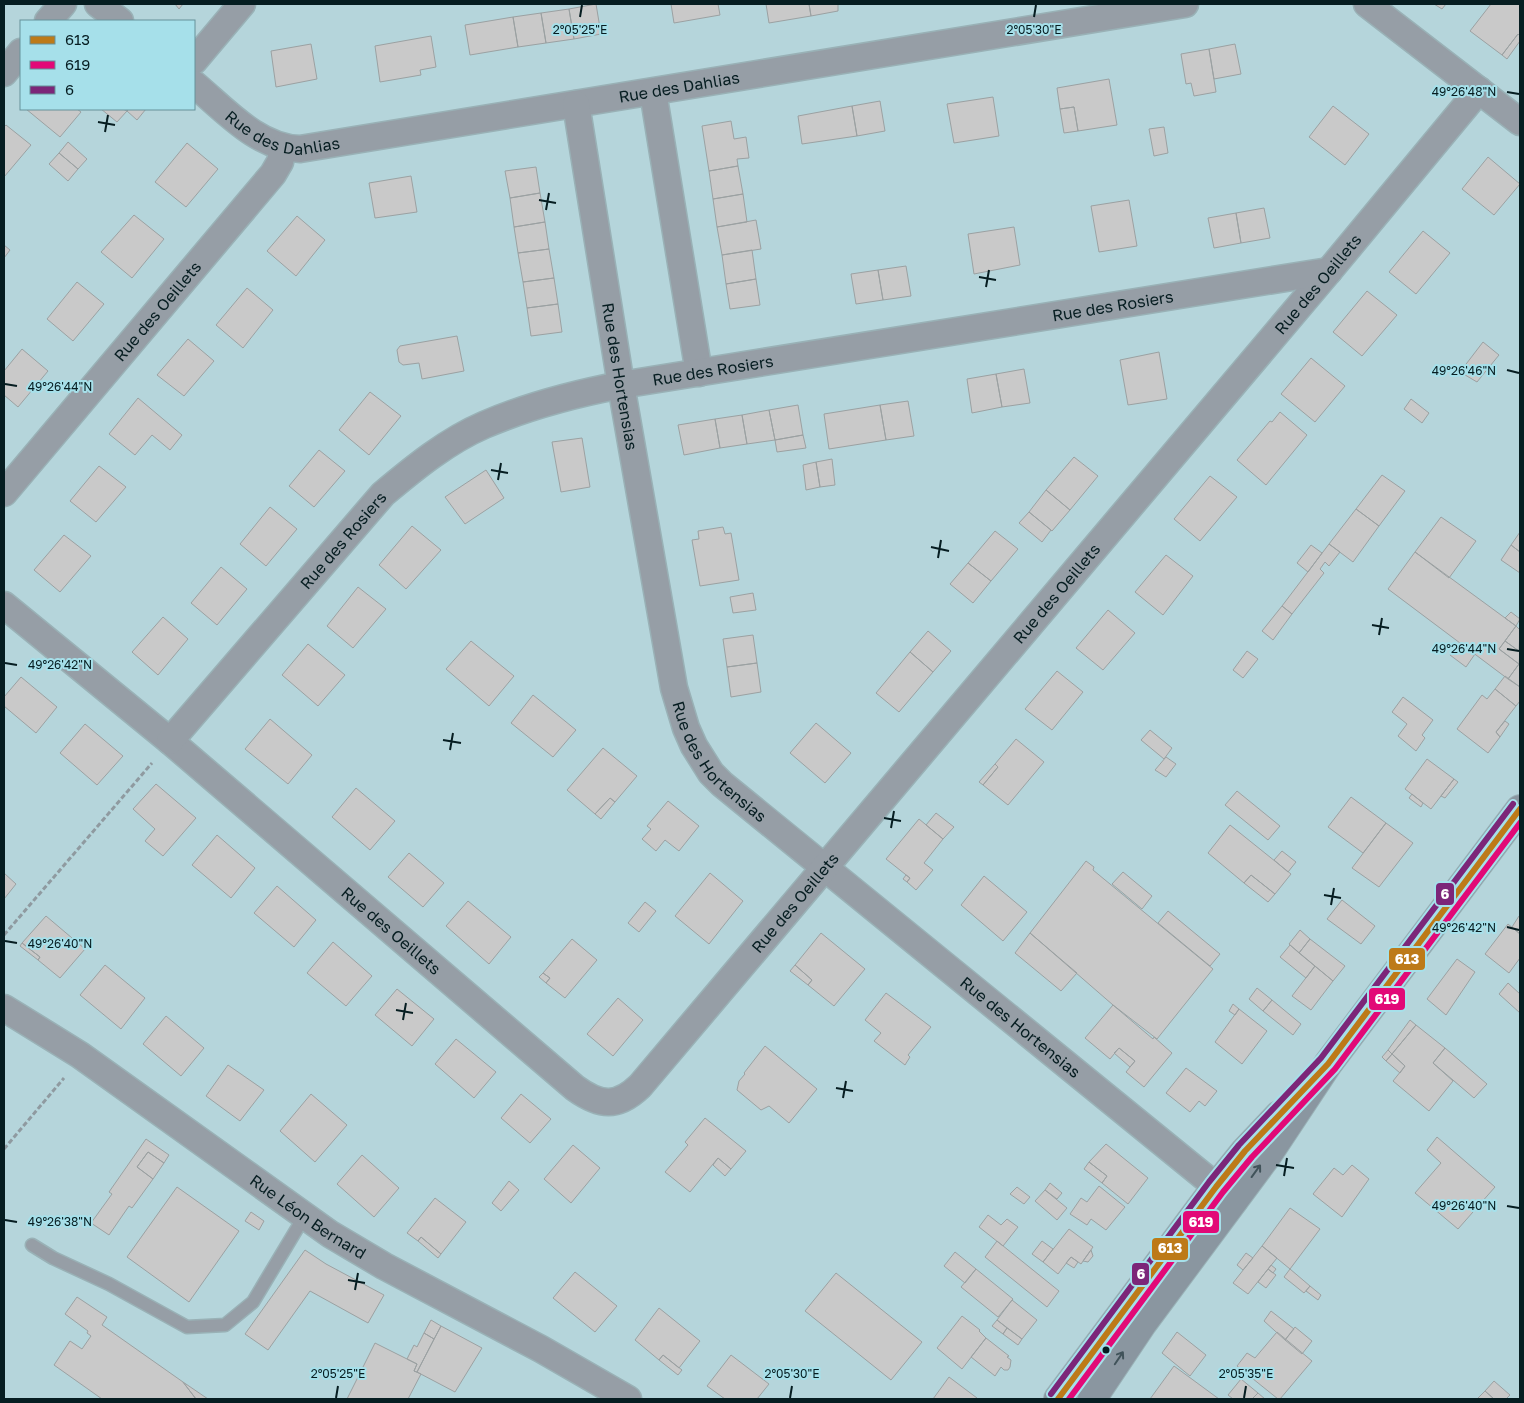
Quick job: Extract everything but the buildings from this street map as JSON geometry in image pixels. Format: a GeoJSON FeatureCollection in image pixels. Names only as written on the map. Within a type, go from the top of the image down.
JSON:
{"type":"FeatureCollection","features":[{"type":"Feature","properties":{"kind":"main road"},"geometry":{"type":"LineString","coordinates":[[1092,1399],[1225,1194],[1245,1151],[1328,1064],[1520,809]]}},
{"type":"Feature","properties":{"kind":"main road"},"geometry":{"type":"LineString","coordinates":[[1058,1399],[1225,1194]]}},
{"type":"Feature","properties":{"kind":"street"},"geometry":{"type":"LineString","coordinates":[[49,20],[63,4]]}},
{"type":"Feature","properties":{"kind":"street"},"geometry":{"type":"LineString","coordinates":[[98,4],[119,20]]}},
{"type":"Feature","properties":{"kind":"street"},"geometry":{"type":"LineString","coordinates":[[195,60],[242,4]]}},
{"type":"Feature","properties":{"kind":"street","name":"Rue des Dahlias"},"geometry":{"type":"LineString","coordinates":[[195,85],[251,132],[266,141],[283,148],[312,147],[1184,4]]}},
{"type":"Feature","properties":{"kind":"street"},"geometry":{"type":"LineString","coordinates":[[1367,4],[1520,122]]}},
{"type":"Feature","properties":{"kind":"street"},"geometry":{"type":"LineString","coordinates":[[4,73],[20,53]]}},
{"type":"Feature","properties":{"kind":"street","name":"Rue des Oeillets"},"geometry":{"type":"LineString","coordinates":[[4,605],[170,742],[575,1088],[593,1099],[603,1102],[621,1099],[630,1095],[640,1086],[1329,271],[1479,90]]}},
{"type":"Feature","properties":{"kind":"street"},"geometry":{"type":"LineString","coordinates":[[653,92],[699,373]]}},
{"type":"Feature","properties":{"kind":"street","name":"Rue des Hortensias"},"geometry":{"type":"LineString","coordinates":[[576,104],[668,662],[686,728],[703,761],[722,784],[1225,1194]]}},
{"type":"Feature","properties":{"kind":"street","name":"Rue des Oeillets"},"geometry":{"type":"LineString","coordinates":[[4,493],[273,174],[280,162],[283,148]]}},
{"type":"Feature","properties":{"kind":"street","name":"Rue des Rosiers"},"geometry":{"type":"LineString","coordinates":[[170,742],[383,494],[443,449],[484,425],[560,398],[621,385],[1329,271]]}},
{"type":"Feature","properties":{"kind":"street","name":"Rue Léon Bernard"},"geometry":{"type":"LineString","coordinates":[[4,1008],[80,1055],[330,1234],[376,1262],[535,1345],[628,1399]]}},
{"type":"Feature","properties":{"kind":"lane"},"geometry":{"type":"LineString","coordinates":[[32,1245],[53,1258],[108,1284],[187,1327],[225,1325],[253,1302],[304,1217]]}},
{"type":"Feature","properties":{"kind":"path"},"geometry":{"type":"LineString","coordinates":[[4,935],[170,742]]}},
{"type":"Feature","properties":{"kind":"path"},"geometry":{"type":"LineString","coordinates":[[4,1149],[59,1086],[80,1055]]}},
{"type":"Feature","properties":{"kind":"transit line","name":"6"},"geometry":{"type":"LineString","coordinates":[[1051,1394],[1209,1182],[1239,1145],[1321,1058],[1513,804]]}},
{"type":"Feature","properties":{"kind":"transit line","name":"613"},"geometry":{"type":"LineString","coordinates":[[1058,1399],[1216,1187],[1245,1151],[1328,1064],[1520,809]]}},
{"type":"Feature","properties":{"kind":"transit line","name":"619"},"geometry":{"type":"LineString","coordinates":[[1069,1399],[1223,1192],[1252,1157],[1335,1069],[1520,823]]}}]}
